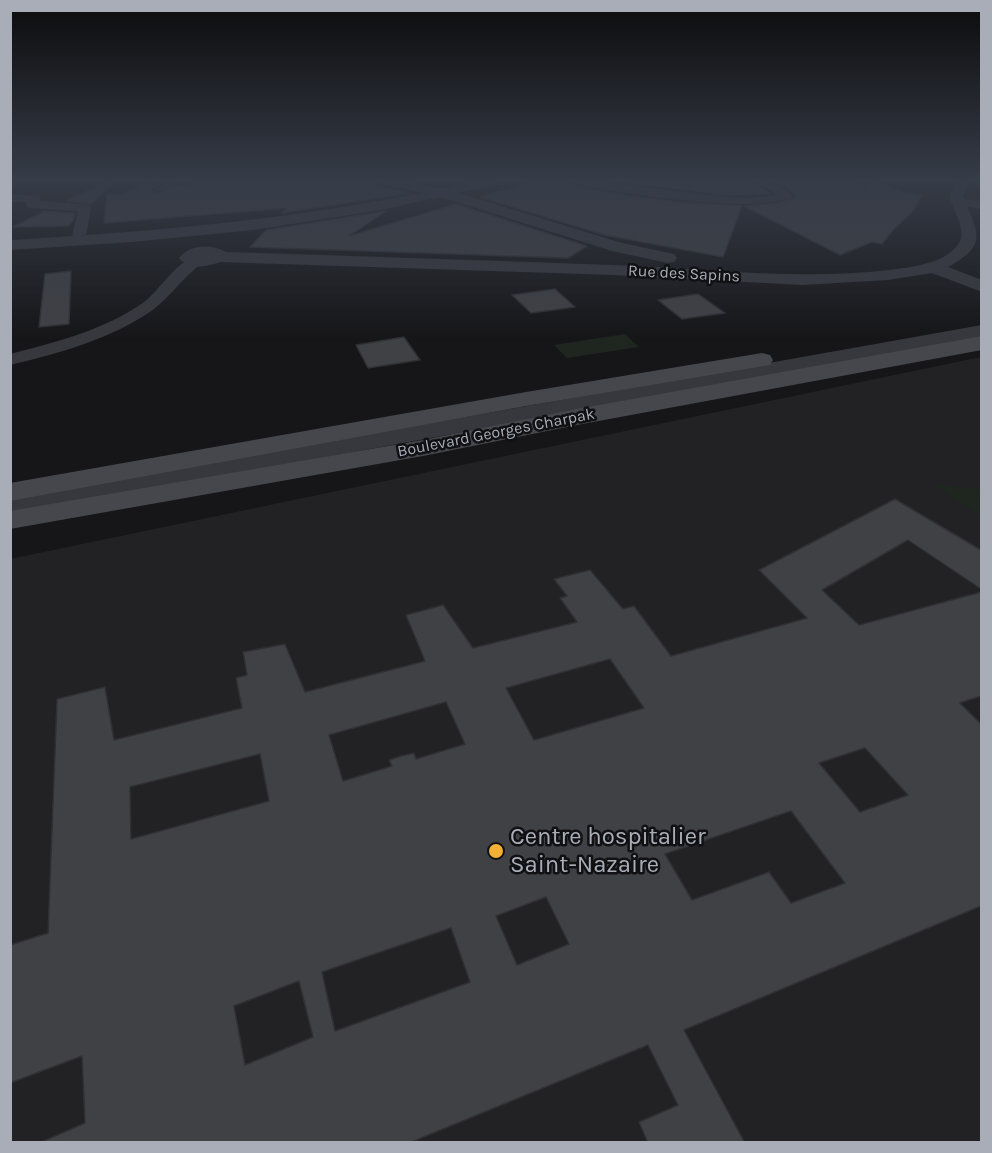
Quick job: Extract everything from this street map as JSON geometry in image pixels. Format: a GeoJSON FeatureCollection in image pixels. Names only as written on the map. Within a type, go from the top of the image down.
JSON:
{"type":"FeatureCollection","features":[{"type":"Feature","properties":{"kind":"main road","name":"Boulevard Georges Charpak"},"geometry":{"type":"LineString","coordinates":[[10,492],[526,399],[809,352],[981,319]]}},
{"type":"Feature","properties":{"kind":"main road","name":"Boulevard Georges Charpak"},"geometry":{"type":"LineString","coordinates":[[10,520],[423,448],[577,417],[981,343]]}},
{"type":"Feature","properties":{"kind":"street"},"geometry":{"type":"LineString","coordinates":[[10,238],[98,234]]}},
{"type":"Feature","properties":{"kind":"street"},"geometry":{"type":"LineString","coordinates":[[10,245],[153,234]]}},
{"type":"Feature","properties":{"kind":"street"},"geometry":{"type":"LineString","coordinates":[[10,360],[76,342],[123,322],[151,303],[208,256],[220,234]]}},
{"type":"Feature","properties":{"kind":"street"},"geometry":{"type":"LineString","coordinates":[[578,234],[698,270]]}},
{"type":"Feature","properties":{"kind":"street"},"geometry":{"type":"LineString","coordinates":[[934,267],[957,255],[968,244],[969,234]]}},
{"type":"Feature","properties":{"kind":"street"},"geometry":{"type":"LineString","coordinates":[[613,270],[621,256],[618,247]]}},
{"type":"Feature","properties":{"kind":"street","name":"Rue des Sapins"},"geometry":{"type":"LineString","coordinates":[[208,256],[613,270],[698,270],[745,277],[825,279],[888,275],[934,267]]}},
{"type":"Feature","properties":{"kind":"street"},"geometry":{"type":"LineString","coordinates":[[934,267],[981,287]]}},
{"type":"Feature","properties":{"kind":"street","name":"Boulevard Georges Charpak"},"geometry":{"type":"LineString","coordinates":[[10,507],[981,332]]}},
{"type":"Feature","properties":{"kind":"shaded area"},"geometry":{"type":"Polygon","coordinates":[[[625,334],[639,347],[567,358],[554,345],[625,334]]]}},
{"type":"Feature","properties":{"kind":"shaded area","name":"Centre hospitalier Saint-Nazaire"},"geometry":{"type":"Polygon","coordinates":[[[981,357],[981,1142],[11,1142],[10,559],[981,357]]]}},
{"type":"Feature","properties":{"kind":"shaded area"},"geometry":{"type":"Polygon","coordinates":[[[932,484],[981,489],[981,516],[932,484]]]}},
{"type":"Feature","properties":{"kind":"building"},"geometry":{"type":"Polygon","coordinates":[[[262,234],[352,234],[349,236],[356,234],[549,234],[587,246],[568,258],[250,247],[262,234]]]}},
{"type":"Feature","properties":{"kind":"building"},"geometry":{"type":"Polygon","coordinates":[[[600,234],[732,234],[723,257],[600,234]]]}},
{"type":"Feature","properties":{"kind":"building"},"geometry":{"type":"Polygon","coordinates":[[[798,234],[890,234],[882,244],[872,242],[840,255],[798,234]]]}},
{"type":"Feature","properties":{"kind":"building"},"geometry":{"type":"Polygon","coordinates":[[[71,271],[69,324],[39,327],[45,274],[71,271]]]}},
{"type":"Feature","properties":{"kind":"building"},"geometry":{"type":"Polygon","coordinates":[[[555,289],[575,307],[531,313],[512,295],[555,289]]]}},
{"type":"Feature","properties":{"kind":"building"},"geometry":{"type":"Polygon","coordinates":[[[698,294],[725,313],[682,319],[658,300],[698,294]]]}},
{"type":"Feature","properties":{"kind":"building"},"geometry":{"type":"Polygon","coordinates":[[[404,337],[420,360],[368,368],[356,345],[404,337]]]}},
{"type":"Feature","properties":{"kind":"building"},"geometry":{"type":"Polygon","coordinates":[[[895,499],[981,550],[981,589],[908,540],[822,590],[859,625],[981,592],[981,696],[960,703],[981,724],[981,906],[684,1030],[745,1143],[648,1143],[639,1122],[678,1105],[648,1045],[409,1143],[39,1143],[85,1123],[82,1056],[10,1083],[10,945],[48,933],[57,699],[105,687],[114,740],[242,708],[236,678],[247,675],[243,652],[285,644],[305,692],[425,661],[406,615],[443,605],[473,648],[577,622],[560,598],[567,596],[554,579],[590,570],[623,609],[634,606],[671,656],[807,618],[759,570],[895,499]],[[610,659],[506,688],[534,740],[644,708],[610,659]],[[446,702],[329,735],[343,781],[392,766],[389,760],[401,756],[414,753],[416,759],[465,744],[446,702]],[[865,748],[819,763],[860,812],[908,795],[865,748]],[[260,754],[130,787],[131,839],[269,801],[260,754]],[[791,811],[665,854],[692,900],[769,872],[791,903],[845,883],[791,811]],[[546,897],[496,916],[517,965],[569,944],[546,897]],[[451,928],[322,972],[335,1031],[470,982],[451,928]],[[299,981],[234,1006],[245,1065],[313,1037],[299,981]]]}},
{"type":"Feature","properties":{"kind":"place","name":"Centre hospitalier Saint-Nazaire"},"geometry":{"type":"Point","coordinates":[496,851]}}]}
